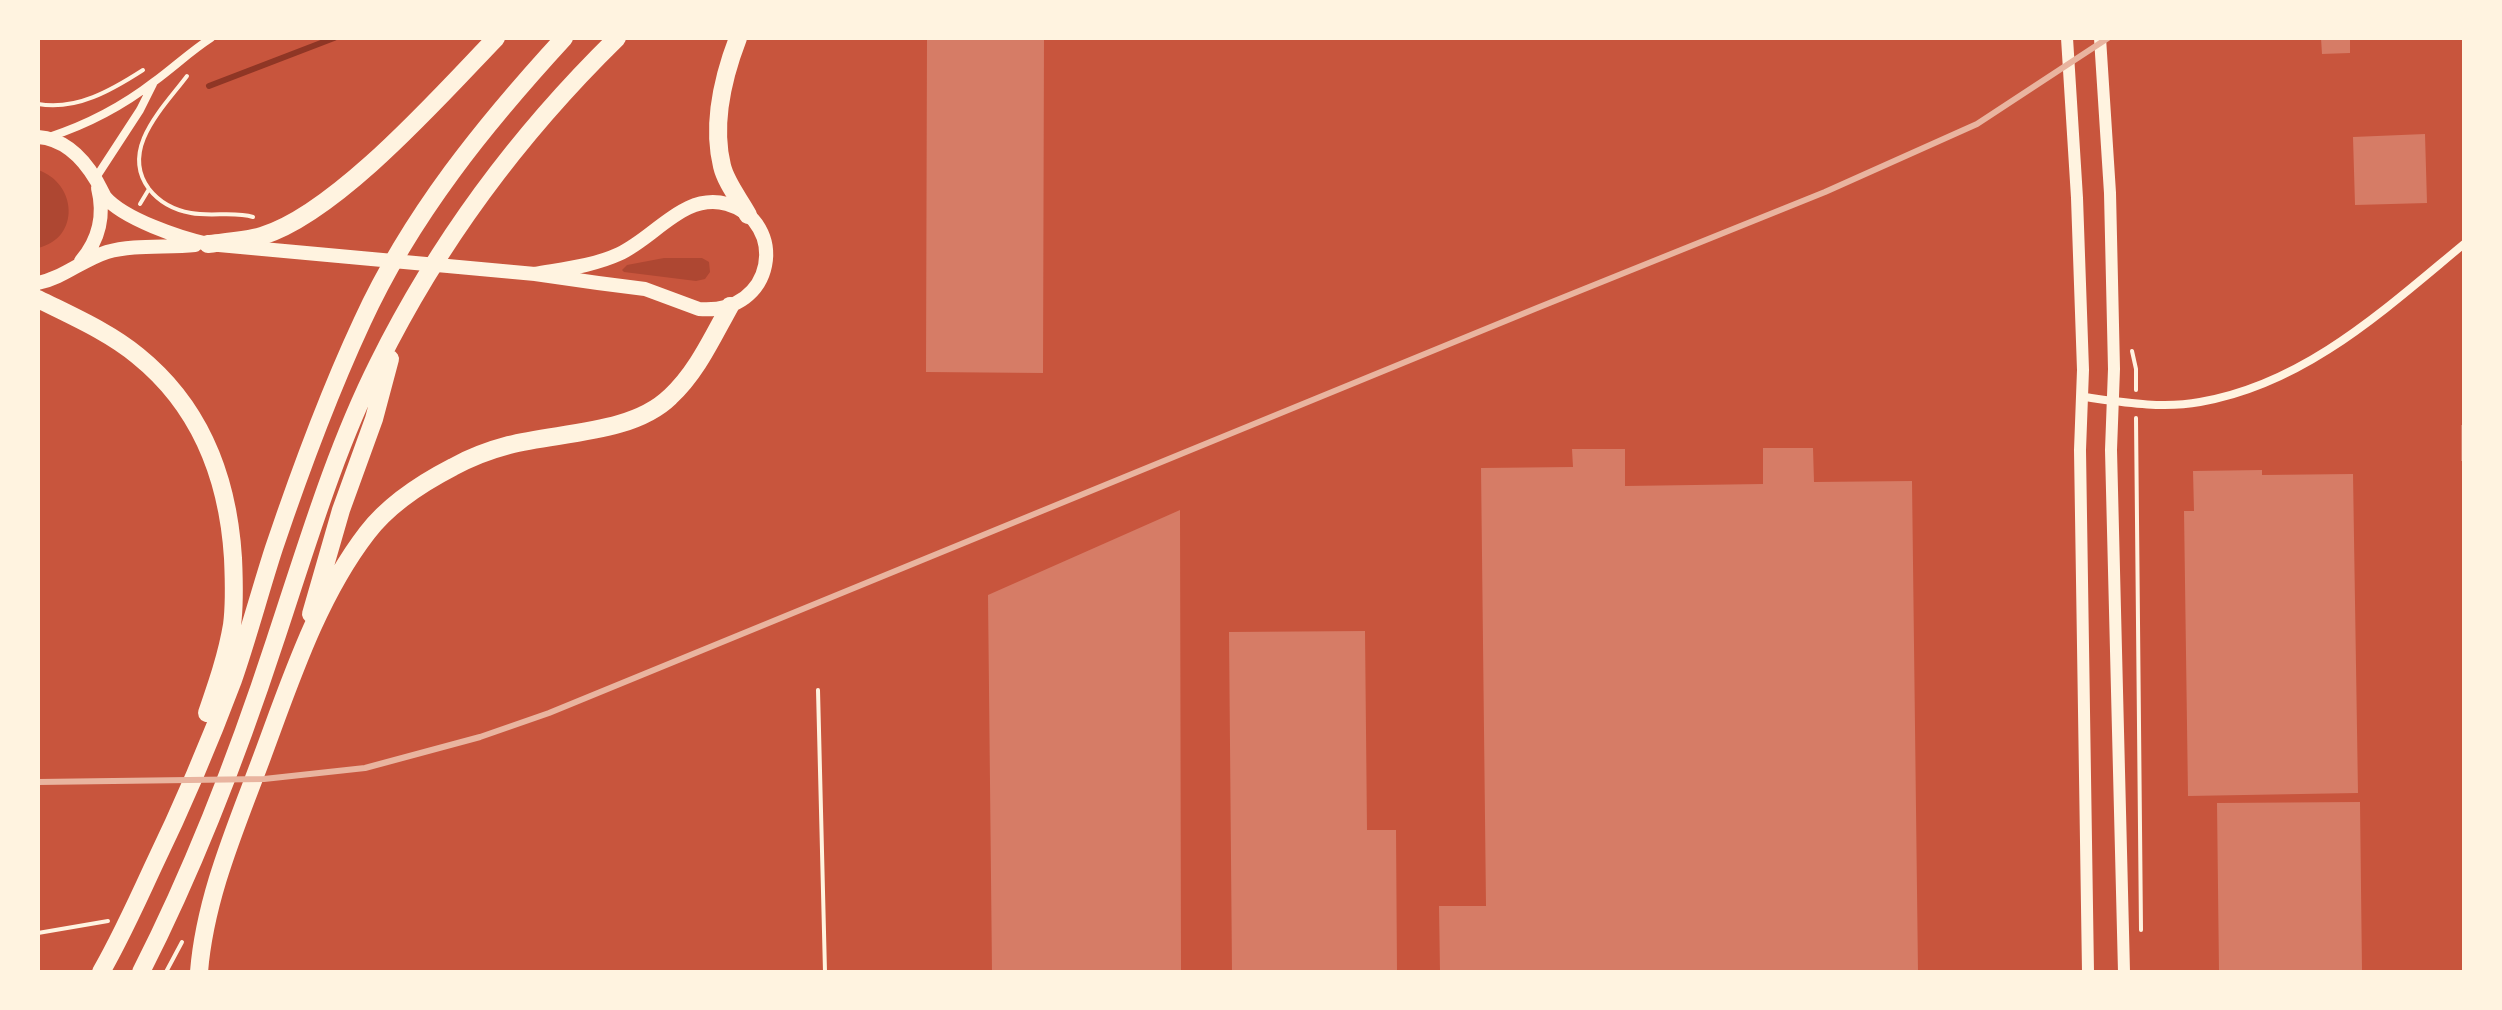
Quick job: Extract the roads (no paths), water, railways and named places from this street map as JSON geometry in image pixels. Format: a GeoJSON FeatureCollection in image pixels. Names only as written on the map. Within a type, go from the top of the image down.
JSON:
{"type":"FeatureCollection","features":[{"type":"Feature","properties":{"kind":"highway"},"geometry":{"type":"LineString","coordinates":[[208,244],[264,235],[283,227],[328,198],[385,150],[496,38]]}},
{"type":"Feature","properties":{"kind":"highway"},"geometry":{"type":"LineString","coordinates":[[101,972],[130,917],[200,764],[226,678],[316,430],[363,320],[411,231],[474,141],[564,38]]}},
{"type":"Feature","properties":{"kind":"highway"},"geometry":{"type":"LineString","coordinates":[[141,972],[195,858],[263,678],[339,455],[378,364],[452,238],[508,159],[617,38]]}},
{"type":"Feature","properties":{"kind":"highway"},"geometry":{"type":"LineString","coordinates":[[738,38],[720,109],[718,141],[722,168],[748,215]]}},
{"type":"Feature","properties":{"kind":"highway"},"geometry":{"type":"LineString","coordinates":[[38,299],[100,331],[137,355],[163,379],[192,415],[212,451],[227,508],[234,585],[226,678]]}},
{"type":"Feature","properties":{"kind":"highway"},"geometry":{"type":"LineString","coordinates":[[199,972],[204,933],[224,857],[292,677],[324,606],[369,530],[406,496],[479,454],[627,421],[658,407],[670,398],[694,369],[730,306]]}},
{"type":"Feature","properties":{"kind":"highway"},"geometry":{"type":"LineString","coordinates":[[292,677],[341,510],[374,419],[399,325]]}},
{"type":"Feature","properties":{"kind":"main road"},"geometry":{"type":"LineString","coordinates":[[41,136],[65,146],[84,161],[106,198],[175,237],[208,244],[535,274],[645,289],[699,309],[730,306],[744,300],[761,280],[765,244],[748,215],[722,203],[693,204],[650,236],[616,255],[535,274]]}},
{"type":"Feature","properties":{"kind":"main road"},"geometry":{"type":"LineString","coordinates":[[76,267],[92,249],[101,227],[102,203],[96,180]]}},
{"type":"Feature","properties":{"kind":"main road"},"geometry":{"type":"LineString","coordinates":[[38,283],[54,280],[105,253],[123,249],[208,244]]}},
{"type":"Feature","properties":{"kind":"street"},"geometry":{"type":"LineString","coordinates":[[41,136],[71,130],[100,116],[153,83],[211,38]]}},
{"type":"Feature","properties":{"kind":"street"},"geometry":{"type":"LineString","coordinates":[[2067,38],[2077,198],[2084,397],[2080,450],[2088,972]]}},
{"type":"Feature","properties":{"kind":"street"},"geometry":{"type":"LineString","coordinates":[[2100,38],[2110,193],[2111,450],[2124,972]]}},
{"type":"Feature","properties":{"kind":"street"},"geometry":{"type":"LineString","coordinates":[[96,180],[140,110],[153,83]]}},
{"type":"Feature","properties":{"kind":"street"},"geometry":{"type":"LineString","coordinates":[[2084,397],[2136,404],[2198,402],[2265,385],[2316,358],[2365,326],[2464,244]]}},
{"type":"Feature","properties":{"kind":"waterway"},"geometry":{"type":"LineString","coordinates":[[209,86],[334,38]]}},
{"type":"Feature","properties":{"kind":"railway"},"geometry":{"type":"LineString","coordinates":[[38,782],[264,779],[365,768],[480,737],[549,713],[1825,192],[1977,124],[2108,38]]}}]}
